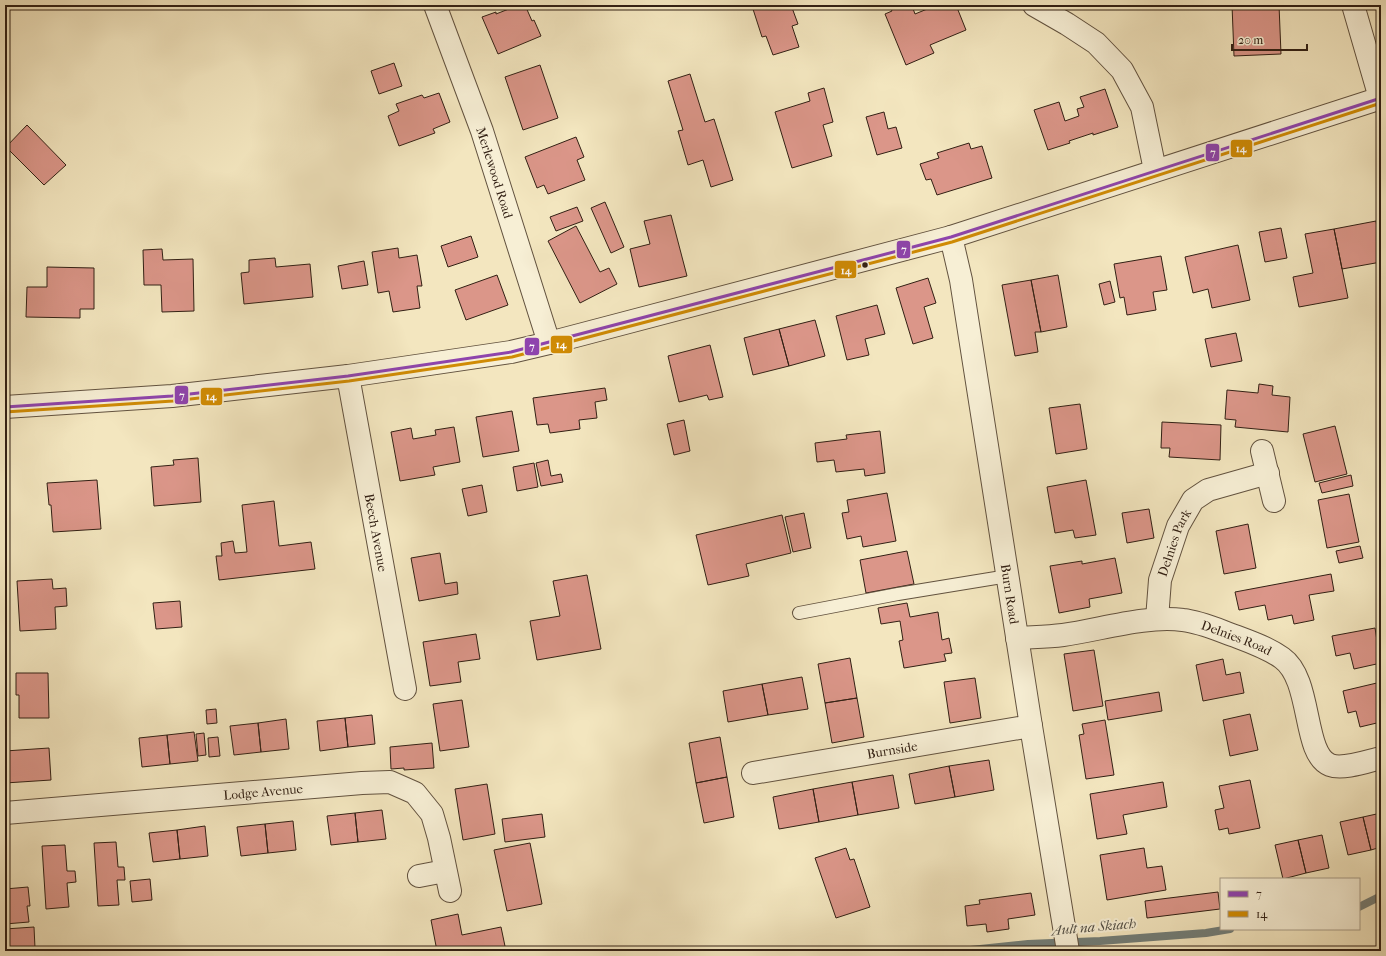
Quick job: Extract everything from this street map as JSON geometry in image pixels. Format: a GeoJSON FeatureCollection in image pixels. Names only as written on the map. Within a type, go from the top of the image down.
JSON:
{"type":"FeatureCollection","features":[{"type":"Feature","properties":{"kind":"street","name":"Merlewood Road"},"geometry":{"type":"LineString","coordinates":[[435,5],[482,131],[549,343]]}},
{"type":"Feature","properties":{"kind":"street"},"geometry":{"type":"LineString","coordinates":[[1034,5],[1096,43],[1122,70],[1142,107],[1155,170]]}},
{"type":"Feature","properties":{"kind":"street"},"geometry":{"type":"LineString","coordinates":[[5,407],[172,396],[348,376],[510,352],[549,343],[951,236],[1380,98],[1353,5]]}},
{"type":"Feature","properties":{"kind":"street","name":"Burn Road"},"geometry":{"type":"LineString","coordinates":[[951,236],[961,280],[1068,951]]}},
{"type":"Feature","properties":{"kind":"street","name":"Beech Avenue"},"geometry":{"type":"LineString","coordinates":[[348,376],[405,689]]}},
{"type":"Feature","properties":{"kind":"street"},"geometry":{"type":"LineString","coordinates":[[1262,451],[1274,501]]}},
{"type":"Feature","properties":{"kind":"street","name":"Delnies Park"},"geometry":{"type":"LineString","coordinates":[[1157,619],[1160,580],[1178,526],[1193,500],[1208,490],[1268,473]]}},
{"type":"Feature","properties":{"kind":"street","name":"Delnies Road"},"geometry":{"type":"LineString","coordinates":[[1018,638],[1062,635],[1157,619],[1183,620],[1209,626],[1254,643],[1282,658],[1292,668],[1299,682],[1314,744],[1320,758],[1330,765],[1342,766],[1381,758]]}},
{"type":"Feature","properties":{"kind":"street","name":"Burnside"},"geometry":{"type":"LineString","coordinates":[[753,773],[1031,726]]}},
{"type":"Feature","properties":{"kind":"street","name":"Lodge Avenue"},"geometry":{"type":"LineString","coordinates":[[5,813],[362,783],[390,782],[415,794],[432,814],[439,838],[447,881],[419,876]]}},
{"type":"Feature","properties":{"kind":"lane"},"geometry":{"type":"LineString","coordinates":[[799,613],[898,594],[1008,576]]}},
{"type":"Feature","properties":{"kind":"building"},"geometry":{"type":"Polygon","coordinates":[[[519,5],[525,5],[541,36],[498,54],[482,17],[496,12],[496,14],[519,5]]]}},
{"type":"Feature","properties":{"kind":"building"},"geometry":{"type":"Polygon","coordinates":[[[791,5],[798,24],[792,26],[799,47],[773,55],[766,36],[762,37],[752,6],[791,5]]]}},
{"type":"Feature","properties":{"kind":"building"},"geometry":{"type":"Polygon","coordinates":[[[889,5],[915,5],[912,6],[915,14],[937,5],[956,5],[966,30],[930,45],[934,53],[906,65],[885,14],[892,11],[889,5]]]}},
{"type":"Feature","properties":{"kind":"building"},"geometry":{"type":"Polygon","coordinates":[[[1232,5],[1279,5],[1281,54],[1234,56],[1232,5]]]}},
{"type":"Feature","properties":{"kind":"building"},"geometry":{"type":"Polygon","coordinates":[[[394,63],[402,86],[379,94],[371,71],[394,63]]]}},
{"type":"Feature","properties":{"kind":"building"},"geometry":{"type":"Polygon","coordinates":[[[540,65],[558,118],[523,130],[505,77],[540,65]]]}},
{"type":"Feature","properties":{"kind":"building"},"geometry":{"type":"Polygon","coordinates":[[[690,74],[705,122],[714,119],[733,180],[711,187],[703,160],[688,165],[678,131],[683,130],[668,81],[690,74]]]}},
{"type":"Feature","properties":{"kind":"building"},"geometry":{"type":"Polygon","coordinates":[[[824,88],[833,122],[823,125],[832,156],[792,168],[775,112],[810,101],[808,93],[824,88]]]}},
{"type":"Feature","properties":{"kind":"building"},"geometry":{"type":"Polygon","coordinates":[[[1105,89],[1118,127],[1093,135],[1093,133],[1069,141],[1070,143],[1048,150],[1034,110],[1059,102],[1065,121],[1079,116],[1077,109],[1084,107],[1080,97],[1105,89]]]}},
{"type":"Feature","properties":{"kind":"building"},"geometry":{"type":"Polygon","coordinates":[[[439,93],[450,122],[433,129],[435,133],[399,146],[388,116],[399,111],[396,104],[422,95],[424,98],[439,93]]]}},
{"type":"Feature","properties":{"kind":"building"},"geometry":{"type":"Polygon","coordinates":[[[884,112],[888,129],[896,127],[902,148],[877,155],[866,117],[884,112]]]}},
{"type":"Feature","properties":{"kind":"building"},"geometry":{"type":"Polygon","coordinates":[[[27,125],[66,165],[44,185],[6,147],[27,125]]]}},
{"type":"Feature","properties":{"kind":"building"},"geometry":{"type":"Polygon","coordinates":[[[576,137],[584,157],[577,160],[585,180],[548,194],[544,185],[537,188],[525,157],[576,137]]]}},
{"type":"Feature","properties":{"kind":"building"},"geometry":{"type":"Polygon","coordinates":[[[969,143],[971,149],[982,146],[992,178],[937,195],[931,179],[926,180],[920,164],[939,158],[937,153],[969,143]]]}},
{"type":"Feature","properties":{"kind":"building"},"geometry":{"type":"Polygon","coordinates":[[[605,202],[624,247],[611,253],[591,208],[605,202]]]}},
{"type":"Feature","properties":{"kind":"building"},"geometry":{"type":"Polygon","coordinates":[[[577,207],[583,221],[556,231],[550,217],[577,207]]]}},
{"type":"Feature","properties":{"kind":"building"},"geometry":{"type":"Polygon","coordinates":[[[671,215],[687,276],[639,287],[630,249],[650,244],[644,221],[671,215]]]}},
{"type":"Feature","properties":{"kind":"building"},"geometry":{"type":"Polygon","coordinates":[[[1376,221],[1379,240],[1381,240],[1381,262],[1342,269],[1334,229],[1376,221]]]}},
{"type":"Feature","properties":{"kind":"building"},"geometry":{"type":"Polygon","coordinates":[[[576,226],[600,272],[609,268],[617,284],[580,303],[548,241],[576,226]]]}},
{"type":"Feature","properties":{"kind":"building"},"geometry":{"type":"Polygon","coordinates":[[[1281,228],[1287,258],[1265,262],[1259,232],[1281,228]]]}},
{"type":"Feature","properties":{"kind":"building"},"geometry":{"type":"Polygon","coordinates":[[[1334,229],[1348,298],[1299,307],[1293,277],[1313,273],[1305,234],[1334,229]]]}},
{"type":"Feature","properties":{"kind":"building"},"geometry":{"type":"Polygon","coordinates":[[[471,236],[478,257],[448,267],[441,246],[471,236]]]}},
{"type":"Feature","properties":{"kind":"building"},"geometry":{"type":"Polygon","coordinates":[[[1238,245],[1250,300],[1212,308],[1208,289],[1193,293],[1185,257],[1238,245]]]}},
{"type":"Feature","properties":{"kind":"building"},"geometry":{"type":"Polygon","coordinates":[[[398,248],[399,258],[417,255],[422,286],[417,286],[420,308],[393,312],[389,291],[378,293],[372,252],[398,248]]]}},
{"type":"Feature","properties":{"kind":"building"},"geometry":{"type":"Polygon","coordinates":[[[162,249],[163,260],[193,259],[194,311],[162,312],[161,285],[144,285],[143,250],[162,249]]]}},
{"type":"Feature","properties":{"kind":"building"},"geometry":{"type":"Polygon","coordinates":[[[1161,256],[1167,290],[1153,292],[1156,310],[1127,315],[1124,297],[1120,298],[1114,264],[1161,256]]]}},
{"type":"Feature","properties":{"kind":"building"},"geometry":{"type":"Polygon","coordinates":[[[275,258],[276,267],[310,264],[313,297],[244,304],[241,273],[249,272],[249,260],[275,258]]]}},
{"type":"Feature","properties":{"kind":"building"},"geometry":{"type":"Polygon","coordinates":[[[364,261],[368,285],[342,289],[338,266],[364,261]]]}},
{"type":"Feature","properties":{"kind":"building"},"geometry":{"type":"Polygon","coordinates":[[[47,267],[94,268],[94,309],[80,309],[80,318],[26,317],[27,287],[47,287],[47,267]]]}},
{"type":"Feature","properties":{"kind":"building"},"geometry":{"type":"Polygon","coordinates":[[[497,275],[508,305],[466,320],[455,290],[497,275]]]}},
{"type":"Feature","properties":{"kind":"building"},"geometry":{"type":"Polygon","coordinates":[[[1058,275],[1067,327],[1041,332],[1031,280],[1058,275]]]}},
{"type":"Feature","properties":{"kind":"building"},"geometry":{"type":"Polygon","coordinates":[[[928,278],[936,303],[924,307],[933,338],[913,344],[896,288],[928,278]]]}},
{"type":"Feature","properties":{"kind":"building"},"geometry":{"type":"Polygon","coordinates":[[[1031,280],[1041,332],[1035,332],[1038,352],[1015,356],[1002,285],[1031,280]]]}},
{"type":"Feature","properties":{"kind":"building"},"geometry":{"type":"Polygon","coordinates":[[[1110,281],[1115,302],[1104,305],[1099,284],[1110,281]]]}},
{"type":"Feature","properties":{"kind":"building"},"geometry":{"type":"Polygon","coordinates":[[[877,305],[885,334],[865,339],[869,355],[847,360],[836,316],[877,305]]]}},
{"type":"Feature","properties":{"kind":"building"},"geometry":{"type":"Polygon","coordinates":[[[815,320],[825,356],[789,366],[779,329],[815,320]]]}},
{"type":"Feature","properties":{"kind":"building"},"geometry":{"type":"Polygon","coordinates":[[[779,329],[789,366],[753,375],[744,338],[779,329]]]}},
{"type":"Feature","properties":{"kind":"building"},"geometry":{"type":"Polygon","coordinates":[[[1236,333],[1242,361],[1211,367],[1205,339],[1236,333]]]}},
{"type":"Feature","properties":{"kind":"building"},"geometry":{"type":"Polygon","coordinates":[[[710,345],[723,397],[709,400],[707,395],[679,402],[668,356],[710,345]]]}},
{"type":"Feature","properties":{"kind":"building"},"geometry":{"type":"Polygon","coordinates":[[[1259,384],[1273,386],[1272,395],[1290,397],[1288,432],[1235,427],[1236,420],[1225,419],[1227,390],[1258,393],[1259,384]]]}},
{"type":"Feature","properties":{"kind":"building"},"geometry":{"type":"Polygon","coordinates":[[[605,388],[607,400],[595,402],[597,418],[579,420],[580,429],[550,433],[548,424],[537,425],[533,398],[605,388]]]}},
{"type":"Feature","properties":{"kind":"building"},"geometry":{"type":"Polygon","coordinates":[[[1080,404],[1087,449],[1056,454],[1049,408],[1080,404]]]}},
{"type":"Feature","properties":{"kind":"building"},"geometry":{"type":"Polygon","coordinates":[[[512,411],[519,451],[483,457],[476,417],[512,411]]]}},
{"type":"Feature","properties":{"kind":"building"},"geometry":{"type":"Polygon","coordinates":[[[684,420],[690,451],[674,455],[667,424],[684,420]]]}},
{"type":"Feature","properties":{"kind":"building"},"geometry":{"type":"Polygon","coordinates":[[[1162,422],[1221,425],[1220,460],[1169,457],[1170,448],[1161,448],[1162,422]]]}},
{"type":"Feature","properties":{"kind":"building"},"geometry":{"type":"Polygon","coordinates":[[[1335,426],[1347,474],[1315,482],[1303,434],[1335,426]]]}},
{"type":"Feature","properties":{"kind":"building"},"geometry":{"type":"Polygon","coordinates":[[[454,427],[460,462],[433,467],[435,475],[400,481],[391,432],[411,428],[413,439],[436,435],[435,430],[454,427]]]}},
{"type":"Feature","properties":{"kind":"building"},"geometry":{"type":"Polygon","coordinates":[[[880,431],[885,473],[865,476],[864,469],[836,472],[834,460],[817,462],[815,443],[847,439],[846,435],[880,431]]]}},
{"type":"Feature","properties":{"kind":"building"},"geometry":{"type":"Polygon","coordinates":[[[198,458],[201,502],[154,506],[151,467],[174,465],[173,460],[198,458]]]}},
{"type":"Feature","properties":{"kind":"building"},"geometry":{"type":"Polygon","coordinates":[[[548,460],[551,476],[561,474],[563,482],[541,486],[536,463],[548,460]]]}},
{"type":"Feature","properties":{"kind":"building"},"geometry":{"type":"Polygon","coordinates":[[[534,463],[538,487],[517,491],[513,467],[534,463]]]}},
{"type":"Feature","properties":{"kind":"building"},"geometry":{"type":"Polygon","coordinates":[[[1351,475],[1353,486],[1322,493],[1319,483],[1351,475]]]}},
{"type":"Feature","properties":{"kind":"building"},"geometry":{"type":"Polygon","coordinates":[[[97,480],[101,529],[53,532],[51,505],[49,505],[47,483],[97,480]]]}},
{"type":"Feature","properties":{"kind":"building"},"geometry":{"type":"Polygon","coordinates":[[[1086,480],[1096,535],[1075,538],[1073,530],[1055,533],[1047,487],[1086,480]]]}},
{"type":"Feature","properties":{"kind":"building"},"geometry":{"type":"Polygon","coordinates":[[[482,485],[487,512],[468,516],[462,489],[482,485]]]}},
{"type":"Feature","properties":{"kind":"building"},"geometry":{"type":"Polygon","coordinates":[[[887,493],[896,541],[863,547],[861,536],[847,539],[842,513],[849,512],[847,500],[887,493]]]}},
{"type":"Feature","properties":{"kind":"building"},"geometry":{"type":"Polygon","coordinates":[[[1349,494],[1359,542],[1327,548],[1318,500],[1349,494]]]}},
{"type":"Feature","properties":{"kind":"building"},"geometry":{"type":"Polygon","coordinates":[[[274,501],[279,546],[311,542],[315,569],[219,580],[216,556],[222,556],[221,543],[233,541],[235,553],[247,552],[242,505],[274,501]]]}},
{"type":"Feature","properties":{"kind":"building"},"geometry":{"type":"Polygon","coordinates":[[[1149,509],[1154,538],[1127,543],[1122,513],[1149,509]]]}},
{"type":"Feature","properties":{"kind":"building"},"geometry":{"type":"Polygon","coordinates":[[[804,513],[811,548],[793,552],[785,517],[804,513]]]}},
{"type":"Feature","properties":{"kind":"building"},"geometry":{"type":"Polygon","coordinates":[[[782,515],[791,553],[746,564],[749,576],[708,585],[696,535],[782,515]]]}},
{"type":"Feature","properties":{"kind":"building"},"geometry":{"type":"Polygon","coordinates":[[[1248,524],[1256,568],[1224,574],[1216,531],[1248,524]]]}},
{"type":"Feature","properties":{"kind":"building"},"geometry":{"type":"Polygon","coordinates":[[[1360,546],[1363,558],[1339,563],[1336,551],[1360,546]]]}},
{"type":"Feature","properties":{"kind":"building"},"geometry":{"type":"Polygon","coordinates":[[[907,551],[914,584],[866,593],[860,560],[907,551]]]}},
{"type":"Feature","properties":{"kind":"building"},"geometry":{"type":"Polygon","coordinates":[[[440,553],[445,584],[457,582],[458,594],[419,601],[411,558],[440,553]]]}},
{"type":"Feature","properties":{"kind":"building"},"geometry":{"type":"Polygon","coordinates":[[[1115,558],[1122,593],[1089,599],[1090,607],[1059,613],[1050,566],[1082,561],[1082,564],[1115,558]]]}},
{"type":"Feature","properties":{"kind":"building"},"geometry":{"type":"Polygon","coordinates":[[[1331,574],[1334,591],[1309,595],[1314,620],[1294,624],[1292,615],[1268,620],[1265,605],[1239,610],[1235,592],[1331,574]]]}},
{"type":"Feature","properties":{"kind":"building"},"geometry":{"type":"Polygon","coordinates":[[[587,575],[601,649],[537,660],[530,621],[560,616],[553,581],[587,575]]]}},
{"type":"Feature","properties":{"kind":"building"},"geometry":{"type":"Polygon","coordinates":[[[52,579],[53,589],[66,588],[67,606],[55,607],[56,629],[20,631],[17,581],[52,579]]]}},
{"type":"Feature","properties":{"kind":"building"},"geometry":{"type":"Polygon","coordinates":[[[180,601],[182,627],[156,629],[153,603],[180,601]]]}},
{"type":"Feature","properties":{"kind":"building"},"geometry":{"type":"Polygon","coordinates":[[[907,603],[910,617],[938,612],[942,640],[949,638],[952,653],[944,654],[946,661],[904,668],[899,641],[903,640],[900,621],[881,624],[878,608],[907,603]]]}},
{"type":"Feature","properties":{"kind":"building"},"geometry":{"type":"Polygon","coordinates":[[[1375,628],[1378,647],[1381,646],[1381,663],[1354,669],[1350,653],[1336,656],[1332,636],[1375,628]]]}},
{"type":"Feature","properties":{"kind":"building"},"geometry":{"type":"Polygon","coordinates":[[[476,634],[480,659],[458,662],[461,682],[430,686],[423,642],[476,634]]]}},
{"type":"Feature","properties":{"kind":"building"},"geometry":{"type":"Polygon","coordinates":[[[1094,650],[1103,706],[1073,711],[1064,654],[1094,650]]]}},
{"type":"Feature","properties":{"kind":"building"},"geometry":{"type":"Polygon","coordinates":[[[850,658],[857,698],[825,703],[818,664],[850,658]]]}},
{"type":"Feature","properties":{"kind":"building"},"geometry":{"type":"Polygon","coordinates":[[[1223,659],[1226,675],[1240,672],[1244,693],[1203,701],[1196,665],[1223,659]]]}},
{"type":"Feature","properties":{"kind":"building"},"geometry":{"type":"Polygon","coordinates":[[[16,673],[48,673],[49,718],[19,718],[19,695],[16,695],[16,673]]]}},
{"type":"Feature","properties":{"kind":"building"},"geometry":{"type":"Polygon","coordinates":[[[802,677],[808,709],[768,715],[762,684],[802,677]]]}},
{"type":"Feature","properties":{"kind":"building"},"geometry":{"type":"Polygon","coordinates":[[[975,678],[981,718],[950,723],[944,682],[975,678]]]}},
{"type":"Feature","properties":{"kind":"building"},"geometry":{"type":"Polygon","coordinates":[[[1381,682],[1381,722],[1360,727],[1356,711],[1348,713],[1343,691],[1381,682]]]}},
{"type":"Feature","properties":{"kind":"building"},"geometry":{"type":"Polygon","coordinates":[[[762,684],[768,715],[728,722],[723,691],[762,684]]]}},
{"type":"Feature","properties":{"kind":"building"},"geometry":{"type":"Polygon","coordinates":[[[1159,692],[1162,711],[1108,720],[1105,701],[1159,692]]]}},
{"type":"Feature","properties":{"kind":"building"},"geometry":{"type":"Polygon","coordinates":[[[857,698],[864,737],[832,743],[825,703],[857,698]]]}},
{"type":"Feature","properties":{"kind":"building"},"geometry":{"type":"Polygon","coordinates":[[[462,700],[469,747],[440,751],[433,704],[462,700]]]}},
{"type":"Feature","properties":{"kind":"building"},"geometry":{"type":"Polygon","coordinates":[[[216,709],[217,723],[207,724],[206,710],[216,709]]]}},
{"type":"Feature","properties":{"kind":"building"},"geometry":{"type":"Polygon","coordinates":[[[1250,714],[1258,750],[1230,756],[1223,720],[1250,714]]]}},
{"type":"Feature","properties":{"kind":"building"},"geometry":{"type":"Polygon","coordinates":[[[372,715],[375,744],[348,747],[345,718],[372,715]]]}},
{"type":"Feature","properties":{"kind":"building"},"geometry":{"type":"Polygon","coordinates":[[[345,718],[348,747],[320,751],[317,721],[345,718]]]}},
{"type":"Feature","properties":{"kind":"building"},"geometry":{"type":"Polygon","coordinates":[[[286,719],[289,749],[261,752],[258,723],[286,719]]]}},
{"type":"Feature","properties":{"kind":"building"},"geometry":{"type":"Polygon","coordinates":[[[1105,720],[1114,775],[1086,779],[1079,735],[1084,734],[1082,724],[1105,720]]]}},
{"type":"Feature","properties":{"kind":"building"},"geometry":{"type":"Polygon","coordinates":[[[258,723],[261,752],[234,755],[230,726],[258,723]]]}},
{"type":"Feature","properties":{"kind":"building"},"geometry":{"type":"Polygon","coordinates":[[[194,732],[198,761],[170,764],[167,735],[194,732]]]}},
{"type":"Feature","properties":{"kind":"building"},"geometry":{"type":"Polygon","coordinates":[[[204,733],[206,755],[198,756],[196,734],[204,733]]]}},
{"type":"Feature","properties":{"kind":"building"},"geometry":{"type":"Polygon","coordinates":[[[167,735],[170,764],[142,767],[139,738],[167,735]]]}},
{"type":"Feature","properties":{"kind":"building"},"geometry":{"type":"Polygon","coordinates":[[[218,737],[220,756],[209,757],[208,738],[218,737]]]}},
{"type":"Feature","properties":{"kind":"building"},"geometry":{"type":"Polygon","coordinates":[[[720,737],[727,777],[696,783],[689,743],[720,737]]]}},
{"type":"Feature","properties":{"kind":"building"},"geometry":{"type":"Polygon","coordinates":[[[432,743],[434,768],[404,770],[404,768],[391,769],[390,747],[432,743]]]}},
{"type":"Feature","properties":{"kind":"building"},"geometry":{"type":"Polygon","coordinates":[[[49,748],[51,780],[5,783],[5,751],[49,748]]]}},
{"type":"Feature","properties":{"kind":"building"},"geometry":{"type":"Polygon","coordinates":[[[989,760],[994,790],[955,797],[949,766],[989,760]]]}},
{"type":"Feature","properties":{"kind":"building"},"geometry":{"type":"Polygon","coordinates":[[[949,766],[955,797],[915,804],[909,774],[949,766]]]}},
{"type":"Feature","properties":{"kind":"building"},"geometry":{"type":"Polygon","coordinates":[[[893,775],[899,808],[858,815],[852,782],[893,775]]]}},
{"type":"Feature","properties":{"kind":"building"},"geometry":{"type":"Polygon","coordinates":[[[727,777],[734,817],[704,823],[696,783],[727,777]]]}},
{"type":"Feature","properties":{"kind":"building"},"geometry":{"type":"Polygon","coordinates":[[[1250,780],[1260,828],[1229,834],[1228,828],[1219,830],[1215,810],[1224,808],[1219,786],[1250,780]]]}},
{"type":"Feature","properties":{"kind":"building"},"geometry":{"type":"Polygon","coordinates":[[[852,782],[858,815],[819,822],[813,789],[852,782]]]}},
{"type":"Feature","properties":{"kind":"building"},"geometry":{"type":"Polygon","coordinates":[[[1163,782],[1167,807],[1123,815],[1127,834],[1097,839],[1090,794],[1163,782]]]}},
{"type":"Feature","properties":{"kind":"building"},"geometry":{"type":"Polygon","coordinates":[[[487,784],[495,834],[463,840],[455,789],[487,784]]]}},
{"type":"Feature","properties":{"kind":"building"},"geometry":{"type":"Polygon","coordinates":[[[813,789],[819,822],[779,829],[773,797],[813,789]]]}},
{"type":"Feature","properties":{"kind":"building"},"geometry":{"type":"Polygon","coordinates":[[[382,810],[386,839],[358,842],[355,813],[382,810]]]}},
{"type":"Feature","properties":{"kind":"building"},"geometry":{"type":"Polygon","coordinates":[[[355,813],[358,842],[331,845],[327,816],[355,813]]]}},
{"type":"Feature","properties":{"kind":"building"},"geometry":{"type":"Polygon","coordinates":[[[1381,813],[1381,847],[1371,850],[1363,817],[1381,813]]]}},
{"type":"Feature","properties":{"kind":"building"},"geometry":{"type":"Polygon","coordinates":[[[542,814],[545,837],[505,842],[502,819],[542,814]]]}},
{"type":"Feature","properties":{"kind":"building"},"geometry":{"type":"Polygon","coordinates":[[[1363,817],[1371,850],[1348,855],[1340,822],[1363,817]]]}},
{"type":"Feature","properties":{"kind":"building"},"geometry":{"type":"Polygon","coordinates":[[[293,821],[296,850],[268,853],[265,824],[293,821]]]}},
{"type":"Feature","properties":{"kind":"building"},"geometry":{"type":"Polygon","coordinates":[[[265,824],[268,853],[241,856],[237,827],[265,824]]]}},
{"type":"Feature","properties":{"kind":"building"},"geometry":{"type":"Polygon","coordinates":[[[205,826],[208,856],[180,859],[177,830],[205,826]]]}},
{"type":"Feature","properties":{"kind":"building"},"geometry":{"type":"Polygon","coordinates":[[[177,830],[180,859],[153,862],[149,833],[177,830]]]}},
{"type":"Feature","properties":{"kind":"building"},"geometry":{"type":"Polygon","coordinates":[[[1322,835],[1329,868],[1306,873],[1298,840],[1322,835]]]}},
{"type":"Feature","properties":{"kind":"building"},"geometry":{"type":"Polygon","coordinates":[[[1298,840],[1306,873],[1283,878],[1275,845],[1298,840]]]}},
{"type":"Feature","properties":{"kind":"building"},"geometry":{"type":"Polygon","coordinates":[[[116,842],[118,867],[124,867],[125,880],[117,880],[119,905],[98,906],[94,843],[116,842]]]}},
{"type":"Feature","properties":{"kind":"building"},"geometry":{"type":"Polygon","coordinates":[[[530,843],[542,904],[507,911],[494,850],[530,843]]]}},
{"type":"Feature","properties":{"kind":"building"},"geometry":{"type":"Polygon","coordinates":[[[65,845],[67,871],[75,871],[76,882],[67,883],[69,907],[46,909],[42,846],[65,845]]]}},
{"type":"Feature","properties":{"kind":"building"},"geometry":{"type":"Polygon","coordinates":[[[846,848],[850,860],[854,859],[870,907],[836,918],[815,858],[846,848]]]}},
{"type":"Feature","properties":{"kind":"building"},"geometry":{"type":"Polygon","coordinates":[[[1144,848],[1147,868],[1162,866],[1166,890],[1107,900],[1100,855],[1144,848]]]}},
{"type":"Feature","properties":{"kind":"building"},"geometry":{"type":"Polygon","coordinates":[[[150,879],[152,900],[132,902],[130,881],[150,879]]]}},
{"type":"Feature","properties":{"kind":"building"},"geometry":{"type":"Polygon","coordinates":[[[28,887],[30,906],[27,906],[29,922],[5,924],[5,889],[28,887]]]}},
{"type":"Feature","properties":{"kind":"building"},"geometry":{"type":"Polygon","coordinates":[[[1218,892],[1220,909],[1147,918],[1145,901],[1218,892]]]}},
{"type":"Feature","properties":{"kind":"building"},"geometry":{"type":"Polygon","coordinates":[[[1031,893],[1035,915],[1008,919],[1009,929],[987,932],[986,924],[967,926],[965,906],[980,904],[979,900],[1031,893]]]}},
{"type":"Feature","properties":{"kind":"building"},"geometry":{"type":"Polygon","coordinates":[[[458,914],[462,935],[501,927],[506,951],[437,951],[431,920],[458,914]]]}},
{"type":"Feature","properties":{"kind":"building"},"geometry":{"type":"Polygon","coordinates":[[[34,927],[35,948],[5,950],[5,929],[34,927]]]}},
{"type":"Feature","properties":{"kind":"waterway","name":"Ault na Skiach"},"geometry":{"type":"LineString","coordinates":[[1360,906],[1381,896]]}},
{"type":"Feature","properties":{"kind":"waterway","name":"Ault na Skiach"},"geometry":{"type":"LineString","coordinates":[[961,951],[1028,944],[1100,941],[1206,933],[1224,930]]}},
{"type":"Feature","properties":{"kind":"transit line","name":"7"},"geometry":{"type":"LineString","coordinates":[[5,407],[172,396],[348,376],[511,352],[951,237],[1381,98]]}},
{"type":"Feature","properties":{"kind":"transit line","name":"14"},"geometry":{"type":"LineString","coordinates":[[5,412],[173,401],[349,381],[512,357],[952,242],[1381,103]]}}]}
